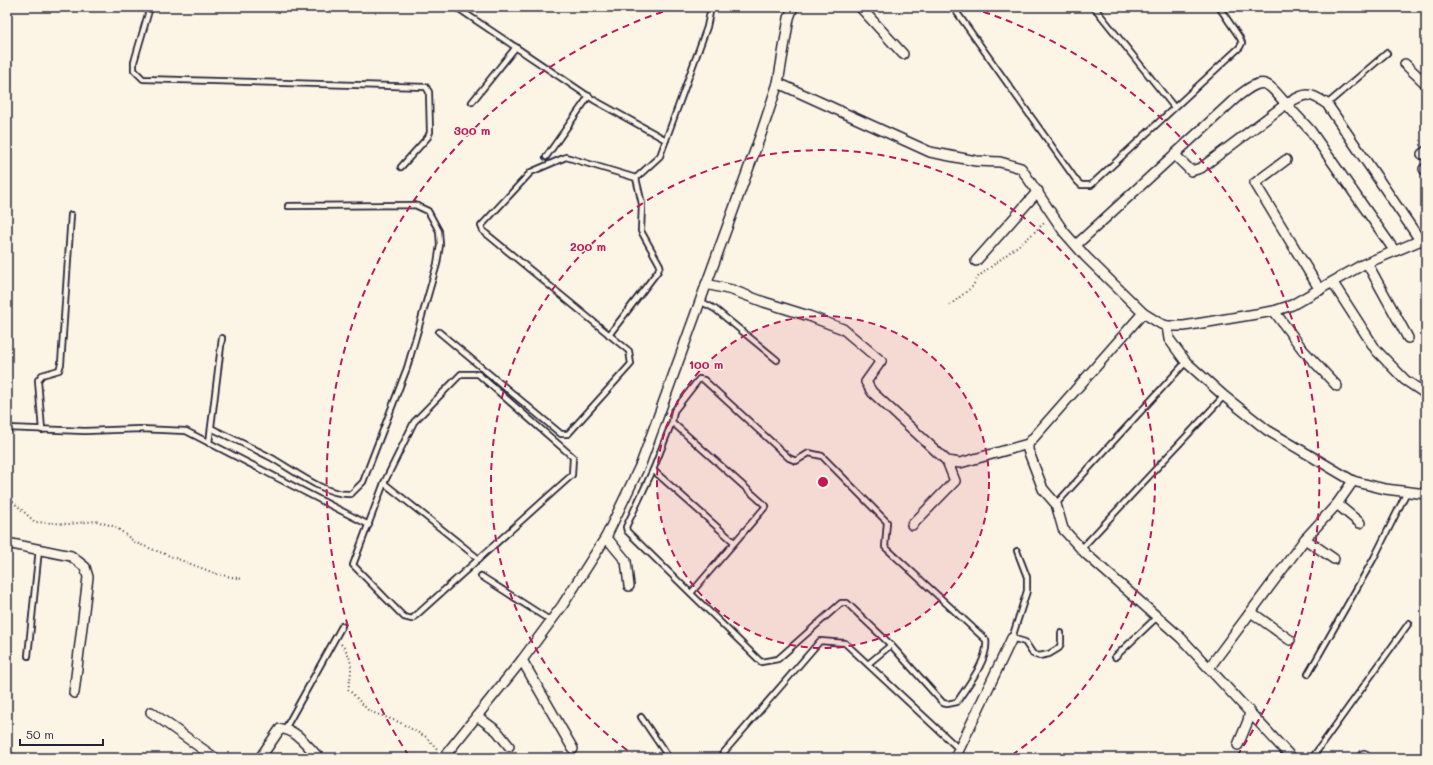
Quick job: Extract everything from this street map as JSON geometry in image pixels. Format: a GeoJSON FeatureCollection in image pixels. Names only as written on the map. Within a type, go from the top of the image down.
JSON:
{"type":"FeatureCollection","features":[{"type":"Feature","properties":{"kind":"street"},"geometry":{"type":"LineString","coordinates":[[444,757],[522,660],[551,621],[606,537],[642,464],[778,83],[788,18],[793,7]]}},
{"type":"Feature","properties":{"kind":"street"},"geometry":{"type":"LineString","coordinates":[[860,7],[903,54]]}},
{"type":"Feature","properties":{"kind":"street"},"geometry":{"type":"LineString","coordinates":[[1405,64],[1426,84]]}},
{"type":"Feature","properties":{"kind":"street"},"geometry":{"type":"LineString","coordinates":[[778,83],[930,152],[976,161],[1000,162],[1022,168],[1076,246],[1143,313],[1161,324],[1168,326],[1184,326],[1274,311],[1292,305],[1367,263],[1394,250],[1423,239],[1327,104],[1314,95],[1306,94],[1286,104],[1201,168],[1191,171],[1175,155]]}},
{"type":"Feature","properties":{"kind":"street"},"geometry":{"type":"LineString","coordinates":[[1076,246],[1237,97],[1257,83],[1267,85],[1310,130],[1394,250]]}},
{"type":"Feature","properties":{"kind":"street"},"geometry":{"type":"LineString","coordinates":[[1286,160],[1255,183],[1320,290]]}},
{"type":"Feature","properties":{"kind":"street"},"geometry":{"type":"LineString","coordinates":[[976,261],[1038,191]]}},
{"type":"Feature","properties":{"kind":"street"},"geometry":{"type":"LineString","coordinates":[[1367,263],[1408,338]]}},
{"type":"Feature","properties":{"kind":"street"},"geometry":{"type":"LineString","coordinates":[[1333,283],[1376,350],[1394,370],[1426,394]]}},
{"type":"Feature","properties":{"kind":"street"},"geometry":{"type":"LineString","coordinates":[[706,284],[732,290],[843,329],[881,361],[866,382],[872,392],[947,461],[955,482],[912,525]]}},
{"type":"Feature","properties":{"kind":"street"},"geometry":{"type":"LineString","coordinates":[[1274,311],[1303,350],[1337,386]]}},
{"type":"Feature","properties":{"kind":"street"},"geometry":{"type":"LineString","coordinates":[[947,461],[960,463],[1028,444],[1143,313]]}},
{"type":"Feature","properties":{"kind":"street"},"geometry":{"type":"LineString","coordinates":[[1168,326],[1169,339],[1186,362],[1224,396],[1267,430],[1353,481],[1385,489],[1426,494]]}},
{"type":"Feature","properties":{"kind":"street"},"geometry":{"type":"LineString","coordinates":[[1028,444],[1028,450],[1043,489],[1056,504],[1063,529],[1081,549],[1157,617],[1209,668],[1292,758]]}},
{"type":"Feature","properties":{"kind":"street"},"geometry":{"type":"LineString","coordinates":[[1209,668],[1305,539],[1337,504],[1353,481]]}},
{"type":"Feature","properties":{"kind":"street"},"geometry":{"type":"LineString","coordinates":[[1337,504],[1360,523]]}},
{"type":"Feature","properties":{"kind":"street"},"geometry":{"type":"LineString","coordinates":[[606,537],[626,561],[629,586]]}},
{"type":"Feature","properties":{"kind":"street"},"geometry":{"type":"LineString","coordinates":[[1305,539],[1334,559]]}},
{"type":"Feature","properties":{"kind":"street"},"geometry":{"type":"LineString","coordinates":[[7,543],[71,556],[85,567],[88,577],[74,693]]}},
{"type":"Feature","properties":{"kind":"street"},"geometry":{"type":"LineString","coordinates":[[1251,612],[1290,640]]}},
{"type":"Feature","properties":{"kind":"street"},"geometry":{"type":"LineString","coordinates":[[958,754],[1012,638]]}},
{"type":"Feature","properties":{"kind":"street"},"geometry":{"type":"LineString","coordinates":[[522,660],[573,749]]}},
{"type":"Feature","properties":{"kind":"street"},"geometry":{"type":"LineString","coordinates":[[1238,745],[1248,721],[1250,711]]}},
{"type":"Feature","properties":{"kind":"street"},"geometry":{"type":"LineString","coordinates":[[151,712],[215,758]]}},
{"type":"Feature","properties":{"kind":"street"},"geometry":{"type":"LineString","coordinates":[[477,716],[497,731],[509,746]]}},
{"type":"Feature","properties":{"kind":"street"},"geometry":{"type":"LineString","coordinates":[[260,758],[280,729],[285,729],[292,732],[319,758]]}},
{"type":"Feature","properties":{"kind":"street"},"geometry":{"type":"LineString","coordinates":[[7,757],[11,758]]}},
{"type":"Feature","properties":{"kind":"lane"},"geometry":{"type":"LineString","coordinates":[[150,7],[134,62],[134,70],[143,79],[426,87],[429,92],[430,132],[428,137],[401,167]]}},
{"type":"Feature","properties":{"kind":"lane"},"geometry":{"type":"LineString","coordinates":[[456,7],[589,96],[666,140]]}},
{"type":"Feature","properties":{"kind":"lane"},"geometry":{"type":"LineString","coordinates":[[636,178],[660,156],[707,27],[711,7]]}},
{"type":"Feature","properties":{"kind":"lane"},"geometry":{"type":"LineString","coordinates":[[954,7],[1081,185],[1091,185],[1240,47],[1242,43],[1218,7]]}},
{"type":"Feature","properties":{"kind":"lane"},"geometry":{"type":"LineString","coordinates":[[1094,7],[1174,108]]}},
{"type":"Feature","properties":{"kind":"lane"},"geometry":{"type":"LineString","coordinates":[[472,102],[516,48]]}},
{"type":"Feature","properties":{"kind":"lane"},"geometry":{"type":"LineString","coordinates":[[1327,104],[1387,53]]}},
{"type":"Feature","properties":{"kind":"lane"},"geometry":{"type":"LineString","coordinates":[[546,157],[589,96]]}},
{"type":"Feature","properties":{"kind":"lane"},"geometry":{"type":"LineString","coordinates":[[439,332],[561,434],[568,434],[631,364],[629,351],[483,231],[481,226],[532,172],[566,157],[636,178]]}},
{"type":"Feature","properties":{"kind":"lane"},"geometry":{"type":"LineString","coordinates":[[609,335],[658,271],[660,265],[641,231],[642,204],[636,178]]}},
{"type":"Feature","properties":{"kind":"lane"},"geometry":{"type":"LineString","coordinates":[[211,428],[252,448],[323,487],[342,495],[351,494],[363,482],[407,368],[437,264],[440,245],[438,231],[428,212],[415,205],[288,206]]}},
{"type":"Feature","properties":{"kind":"lane"},"geometry":{"type":"LineString","coordinates":[[42,430],[38,380],[42,375],[59,370],[61,364],[71,215]]}},
{"type":"Feature","properties":{"kind":"lane"},"geometry":{"type":"LineString","coordinates":[[700,302],[715,309],[777,360]]}},
{"type":"Feature","properties":{"kind":"lane"},"geometry":{"type":"LineString","coordinates":[[209,443],[222,338]]}},
{"type":"Feature","properties":{"kind":"lane"},"geometry":{"type":"LineString","coordinates":[[1056,504],[1186,362]]}},
{"type":"Feature","properties":{"kind":"lane"},"geometry":{"type":"LineString","coordinates":[[461,374],[478,374],[573,457],[572,475],[412,619],[404,617],[353,565],[384,483],[414,422],[461,374]]}},
{"type":"Feature","properties":{"kind":"lane"},"geometry":{"type":"LineString","coordinates":[[699,379],[704,380],[789,458],[796,461],[809,453],[822,456],[887,522],[885,547],[986,640],[987,648],[984,658],[957,702],[946,704],[943,703],[891,645],[847,603],[841,604],[778,659],[761,662],[627,531],[626,527],[653,470],[672,422],[674,411],[699,379]]}},
{"type":"Feature","properties":{"kind":"lane"},"geometry":{"type":"LineString","coordinates":[[1081,549],[1224,396]]}},
{"type":"Feature","properties":{"kind":"lane"},"geometry":{"type":"LineString","coordinates":[[672,422],[766,506],[691,593]]}},
{"type":"Feature","properties":{"kind":"lane"},"geometry":{"type":"LineString","coordinates":[[7,428],[86,431],[140,429],[186,431],[369,525]]}},
{"type":"Feature","properties":{"kind":"lane"},"geometry":{"type":"LineString","coordinates":[[653,470],[734,542]]}},
{"type":"Feature","properties":{"kind":"lane"},"geometry":{"type":"LineString","coordinates":[[384,483],[479,559]]}},
{"type":"Feature","properties":{"kind":"lane"},"geometry":{"type":"LineString","coordinates":[[1308,674],[1374,558],[1407,492]]}},
{"type":"Feature","properties":{"kind":"lane"},"geometry":{"type":"LineString","coordinates":[[28,656],[39,549]]}},
{"type":"Feature","properties":{"kind":"lane"},"geometry":{"type":"LineString","coordinates":[[1017,550],[1027,577],[1027,591],[1012,638],[1025,642],[1034,654],[1039,656],[1049,654],[1059,648],[1061,643],[1061,633]]}},
{"type":"Feature","properties":{"kind":"lane"},"geometry":{"type":"LineString","coordinates":[[481,576],[551,621]]}},
{"type":"Feature","properties":{"kind":"lane"},"geometry":{"type":"LineString","coordinates":[[1115,657],[1157,617]]}},
{"type":"Feature","properties":{"kind":"lane"},"geometry":{"type":"LineString","coordinates":[[1312,758],[1409,623]]}},
{"type":"Feature","properties":{"kind":"lane"},"geometry":{"type":"LineString","coordinates":[[285,729],[342,626]]}},
{"type":"Feature","properties":{"kind":"lane"},"geometry":{"type":"LineString","coordinates":[[719,758],[820,641],[845,643],[958,754]]}},
{"type":"Feature","properties":{"kind":"lane"},"geometry":{"type":"LineString","coordinates":[[868,664],[891,645]]}},
{"type":"Feature","properties":{"kind":"lane"},"geometry":{"type":"LineString","coordinates":[[641,717],[669,758]]}},
{"type":"Feature","properties":{"kind":"path"},"geometry":{"type":"LineString","coordinates":[[950,305],[972,287],[980,276],[1028,238],[1053,214]]}},
{"type":"Feature","properties":{"kind":"path"},"geometry":{"type":"LineString","coordinates":[[7,491],[12,501],[35,522],[69,524],[96,521],[116,527],[136,543],[216,574],[242,579]]}},
{"type":"Feature","properties":{"kind":"path"},"geometry":{"type":"LineString","coordinates":[[335,639],[342,645],[350,657],[352,671],[348,689],[369,711],[399,722],[426,737],[444,757]]}}]}
